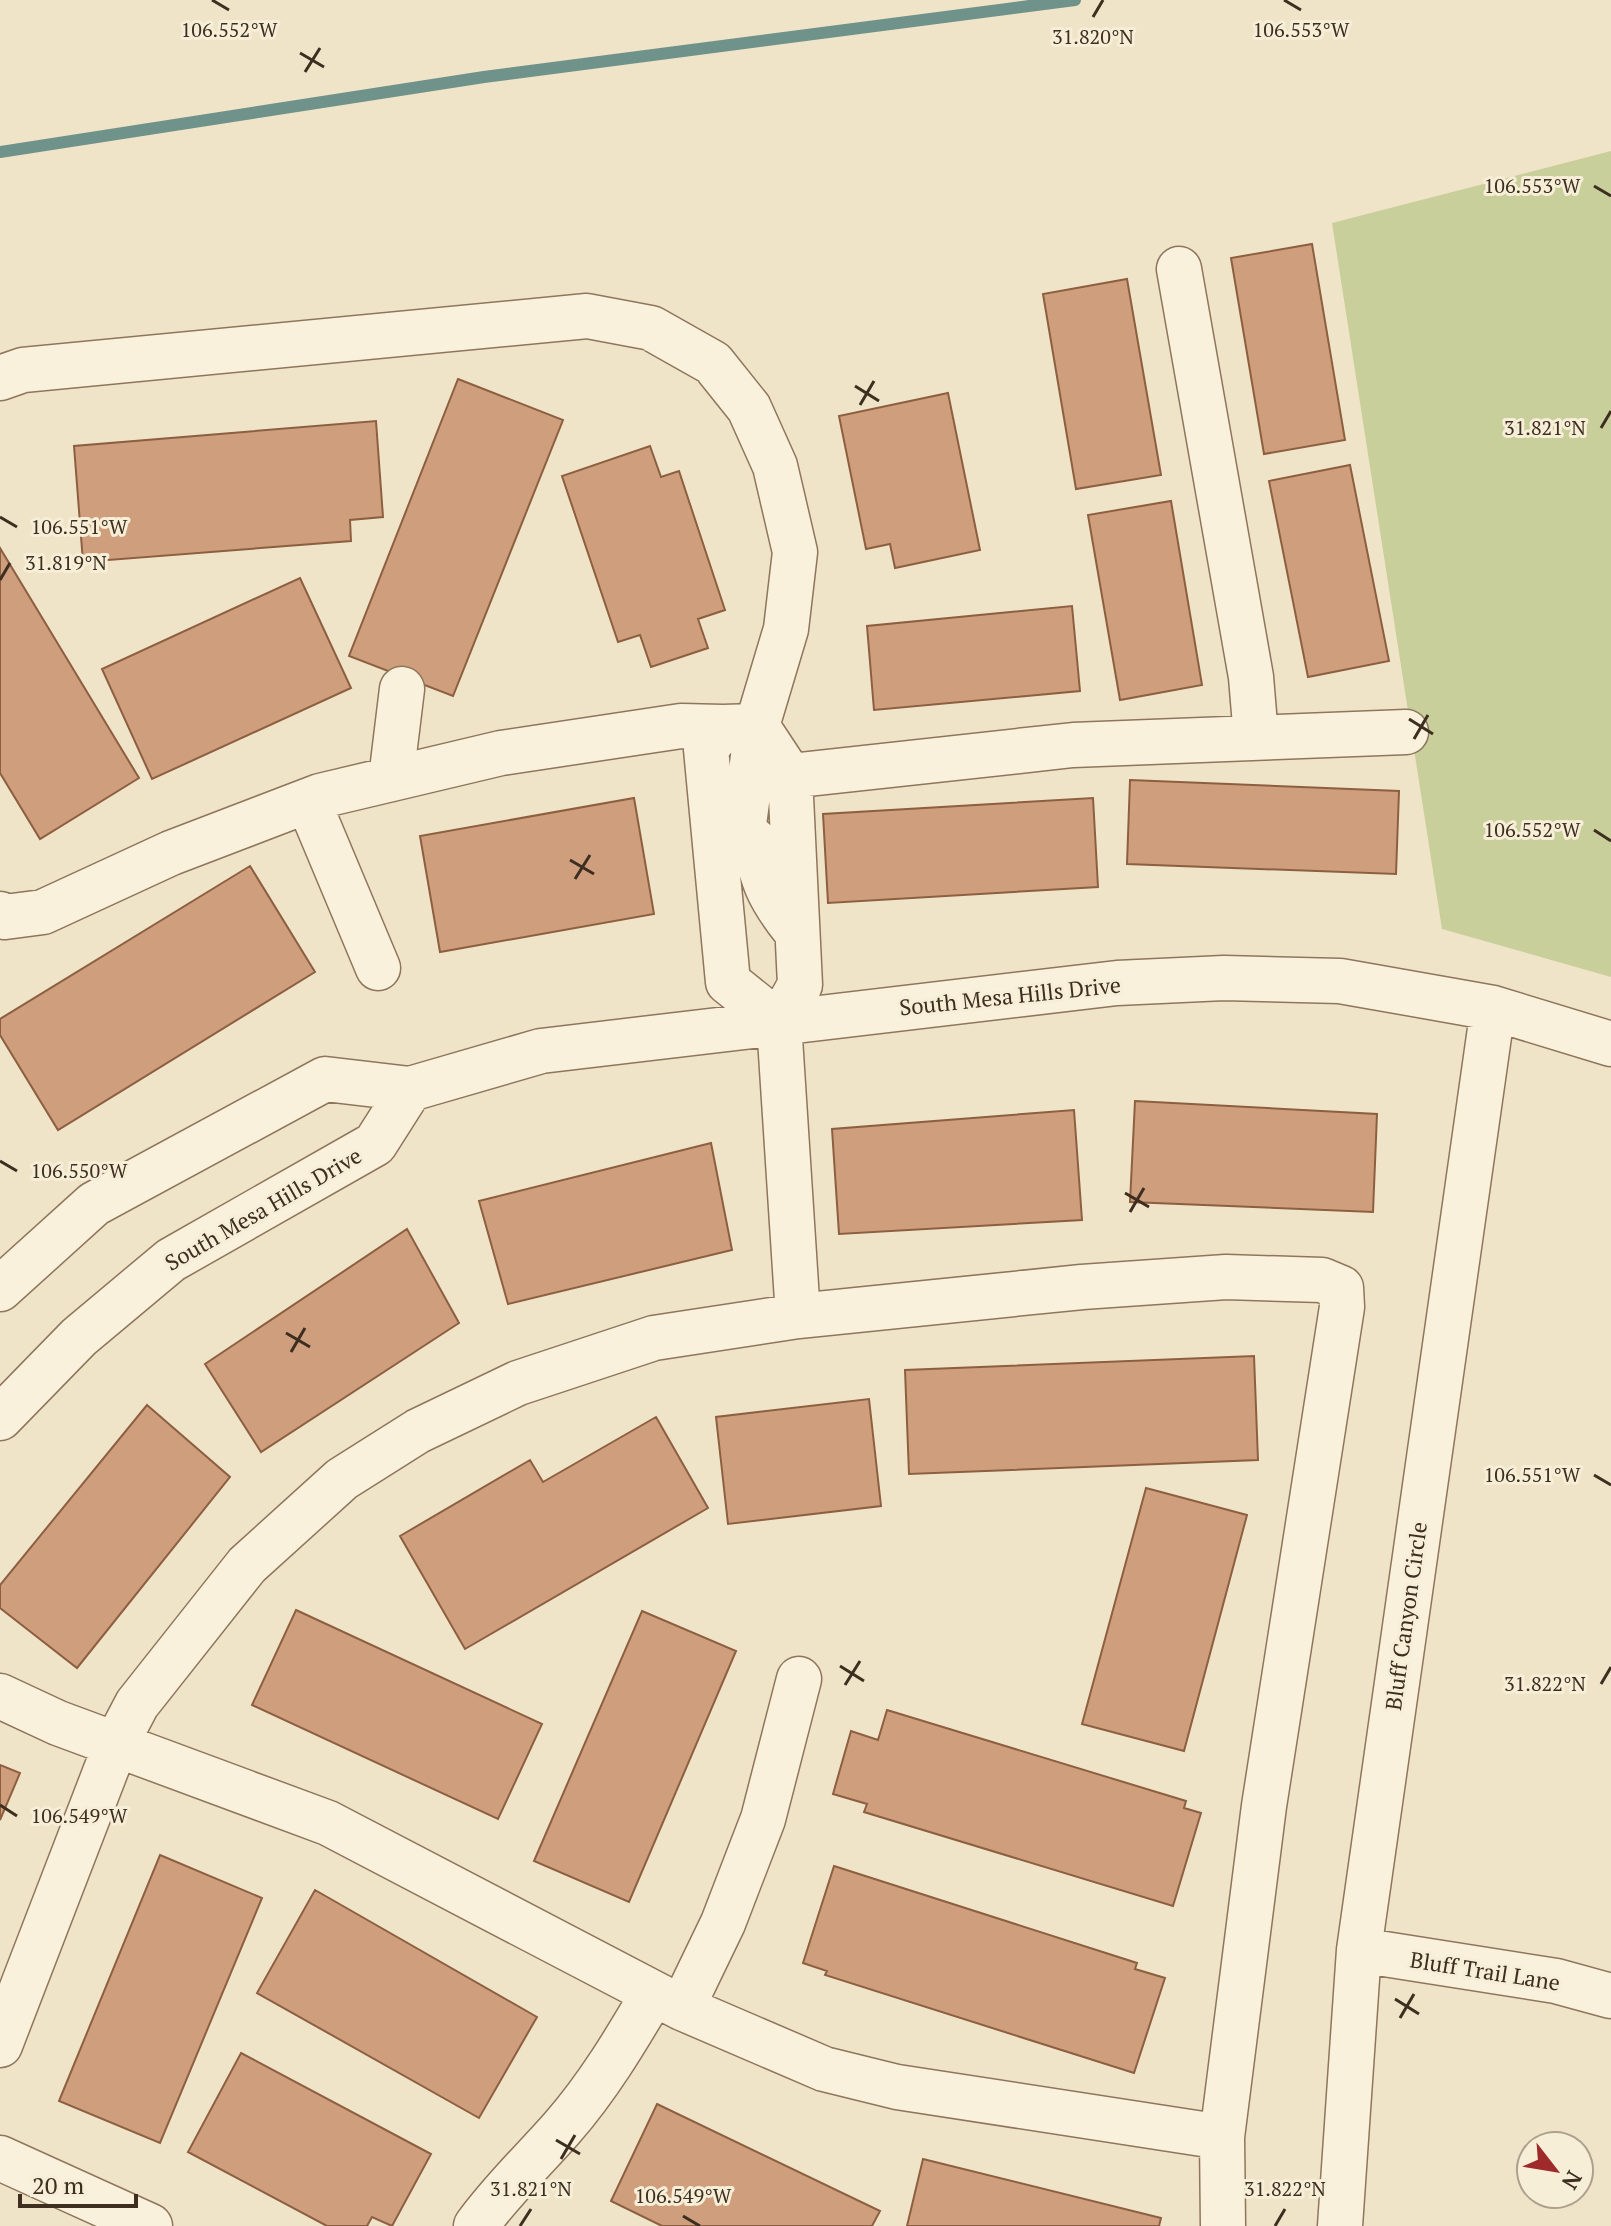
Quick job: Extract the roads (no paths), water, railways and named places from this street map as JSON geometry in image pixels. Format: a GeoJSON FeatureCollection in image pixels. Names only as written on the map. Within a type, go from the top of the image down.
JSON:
{"type":"FeatureCollection","features":[{"type":"Feature","properties":{"kind":"street"},"geometry":{"type":"LineString","coordinates":[[1179,269],[1251,677],[1256,737]]}},
{"type":"Feature","properties":{"kind":"street"},"geometry":{"type":"LineString","coordinates":[[0,378],[23,370],[587,316],[651,328],[713,363],[749,408],[775,466],[795,552],[786,629],[729,734],[728,982],[779,1023]]}},
{"type":"Feature","properties":{"kind":"street"},"geometry":{"type":"LineString","coordinates":[[391,779],[402,689]]}},
{"type":"Feature","properties":{"kind":"street"},"geometry":{"type":"LineString","coordinates":[[0,914],[5,917],[43,912],[171,853],[308,801],[516,750],[681,726],[729,734],[790,776],[1073,745],[1406,732]]}},
{"type":"Feature","properties":{"kind":"street"},"geometry":{"type":"LineString","coordinates":[[790,776],[800,985],[779,1023],[798,1316]]}},
{"type":"Feature","properties":{"kind":"street"},"geometry":{"type":"LineString","coordinates":[[308,801],[378,968]]}},
{"type":"Feature","properties":{"kind":"street"},"geometry":{"type":"LineString","coordinates":[[728,833],[754,840],[760,872],[772,901],[795,930]]}},
{"type":"Feature","properties":{"kind":"street","name":"South Mesa Hills Drive"},"geometry":{"type":"LineString","coordinates":[[0,1289],[94,1204],[325,1079],[410,1089],[541,1051],[1117,983],[1224,978],[1340,981],[1493,1008],[1611,1044]]}},
{"type":"Feature","properties":{"kind":"street","name":"Bluff Canyon Circle"},"geometry":{"type":"LineString","coordinates":[[1340,2226],[1359,1950],[1493,1008]]}},
{"type":"Feature","properties":{"kind":"street","name":"South Mesa Hills Drive"},"geometry":{"type":"LineString","coordinates":[[0,1418],[79,1337],[171,1260],[375,1144],[410,1089]]}},
{"type":"Feature","properties":{"kind":"street"},"geometry":{"type":"LineString","coordinates":[[0,2045],[116,1744],[137,1704],[247,1565],[342,1479],[418,1431],[518,1383],[654,1338],[798,1316],[1082,1287],[1226,1277],[1322,1280],[1341,1288],[1342,1307],[1264,1806],[1222,2137],[1223,2226]]}},
{"type":"Feature","properties":{"kind":"street"},"geometry":{"type":"LineString","coordinates":[[476,2226],[498,2195],[564,2126],[617,2054],[668,2001],[723,1923],[763,1819],[799,1679]]}},
{"type":"Feature","properties":{"kind":"street"},"geometry":{"type":"LineString","coordinates":[[0,1696],[116,1744],[328,1823],[668,2001],[824,2069],[897,2087],[1222,2137]]}},
{"type":"Feature","properties":{"kind":"street","name":"Bluff Trail Lane"},"geometry":{"type":"LineString","coordinates":[[1359,1950],[1556,1981],[1611,1996]]}},
{"type":"Feature","properties":{"kind":"street"},"geometry":{"type":"LineString","coordinates":[[0,2158],[150,2226]]}},
{"type":"Feature","properties":{"kind":"waterway"},"geometry":{"type":"LineString","coordinates":[[0,152],[484,77],[1075,0]]}}]}
